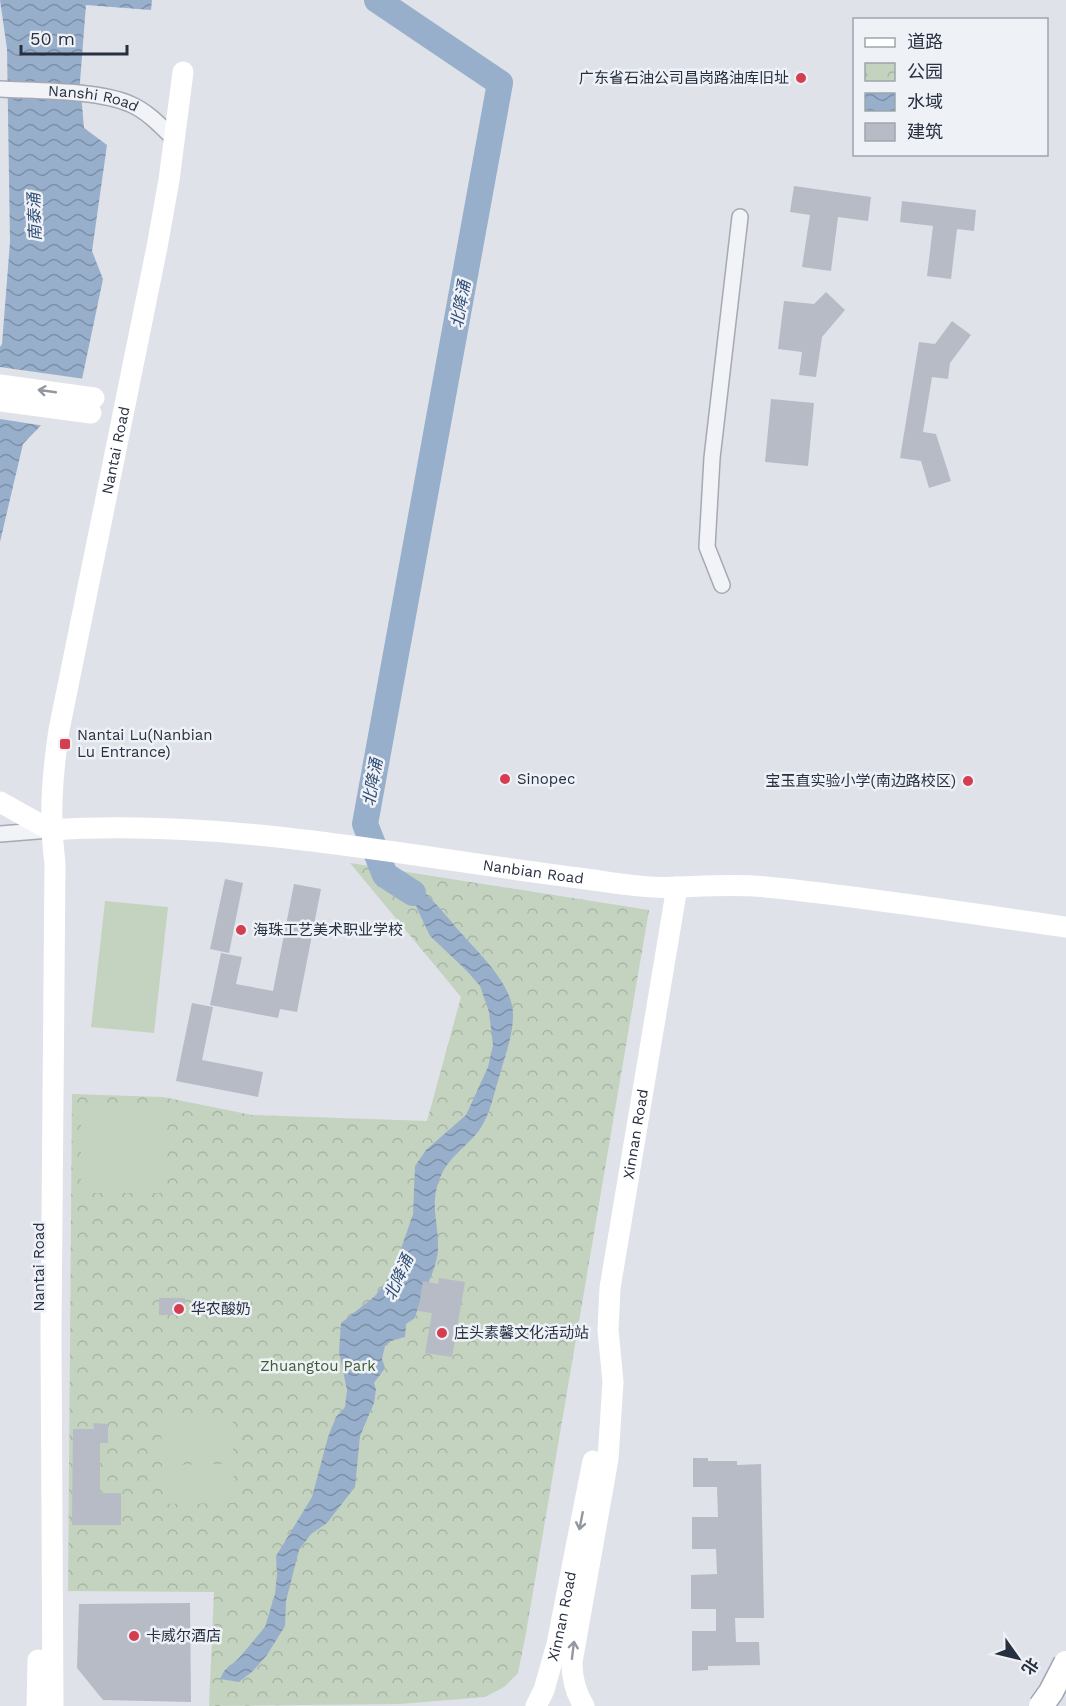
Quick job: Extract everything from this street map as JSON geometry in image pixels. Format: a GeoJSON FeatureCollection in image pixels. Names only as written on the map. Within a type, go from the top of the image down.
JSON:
{"type":"FeatureCollection","features":[{"type":"Feature","properties":{"kind":"main road"},"geometry":{"type":"LineString","coordinates":[[1041,1706],[1066,1663]]}},
{"type":"Feature","properties":{"kind":"street","name":"Nantai Road"},"geometry":{"type":"LineString","coordinates":[[53,1706],[51,1333],[55,864],[50,830],[53,766],[159,236],[183,72]]}},
{"type":"Feature","properties":{"kind":"street","name":"Nanshi Road"},"geometry":{"type":"LineString","coordinates":[[0,89],[91,95],[131,104],[147,114],[174,139]]}},
{"type":"Feature","properties":{"kind":"street"},"geometry":{"type":"LineString","coordinates":[[722,585],[707,547],[712,458],[740,217]]}},
{"type":"Feature","properties":{"kind":"street"},"geometry":{"type":"LineString","coordinates":[[0,385],[92,405],[0,401]]}},
{"type":"Feature","properties":{"kind":"street"},"geometry":{"type":"LineString","coordinates":[[0,802],[50,830]]}},
{"type":"Feature","properties":{"kind":"street","name":"Nanbian Road"},"geometry":{"type":"LineString","coordinates":[[0,834],[139,827],[240,832],[586,879],[677,887],[697,885],[764,887],[1066,927]]}},
{"type":"Feature","properties":{"kind":"street","name":"Nantai Road"},"geometry":{"type":"LineString","coordinates":[[37,1706],[40,1509],[41,865],[50,830]]}},
{"type":"Feature","properties":{"kind":"street","name":"Xinnan Road"},"geometry":{"type":"LineString","coordinates":[[584,1706],[572,1679],[572,1662],[608,1459],[613,1382],[608,1330],[610,1288],[677,887]]}},
{"type":"Feature","properties":{"kind":"street","name":"Xinnan Road"},"geometry":{"type":"LineString","coordinates":[[536,1706],[544,1690],[555,1653],[592,1467],[613,1382]]}},
{"type":"Feature","properties":{"kind":"green space","name":"Zhuangtou Park"},"geometry":{"type":"Polygon","coordinates":[[[350,863],[649,910],[518,1673],[504,1687],[485,1697],[400,1704],[209,1706],[214,1592],[68,1591],[72,1094],[163,1097],[252,1115],[427,1121],[461,997],[350,863]]]}},
{"type":"Feature","properties":{"kind":"green space"},"geometry":{"type":"Polygon","coordinates":[[[105,901],[168,907],[154,1033],[91,1027],[105,901]]]}},
{"type":"Feature","properties":{"kind":"green space"},"geometry":{"type":"Polygon","coordinates":[[[81,1107],[166,1107],[166,1193],[81,1193],[81,1107]]]}},
{"type":"Feature","properties":{"kind":"green space"},"geometry":{"type":"Polygon","coordinates":[[[233,1418],[233,1458],[161,1460],[162,1420],[233,1418]]]}},
{"type":"Feature","properties":{"kind":"green space"},"geometry":{"type":"Polygon","coordinates":[[[234,1464],[233,1503],[163,1504],[162,1465],[234,1464]]]}},
{"type":"Feature","properties":{"kind":"water","name":"南泰涌"},"geometry":{"type":"Polygon","coordinates":[[[0,0],[152,0],[151,10],[86,5],[80,82],[84,128],[107,145],[92,251],[103,279],[81,384],[23,444],[0,542],[0,347],[10,242],[7,49],[0,0]]]}},
{"type":"Feature","properties":{"kind":"water"},"geometry":{"type":"Polygon","coordinates":[[[385,875],[404,879],[422,890],[499,977],[511,1003],[513,1023],[510,1038],[484,1123],[448,1164],[440,1178],[435,1197],[438,1249],[435,1265],[415,1318],[406,1324],[405,1337],[391,1341],[385,1346],[382,1359],[385,1368],[374,1383],[376,1389],[374,1403],[360,1436],[355,1487],[327,1523],[311,1534],[299,1550],[286,1601],[285,1626],[267,1655],[239,1682],[220,1679],[224,1671],[239,1658],[265,1627],[275,1594],[276,1556],[312,1497],[328,1437],[336,1417],[345,1407],[347,1390],[339,1352],[341,1323],[375,1296],[393,1272],[413,1214],[415,1166],[426,1150],[466,1115],[488,1067],[493,1045],[489,1012],[480,986],[430,936],[411,896],[385,875]]]}},
{"type":"Feature","properties":{"kind":"pier"},"geometry":{"type":"Polygon","coordinates":[[[0,367],[85,379],[83,386],[45,426],[0,419],[0,367]]]}},
{"type":"Feature","properties":{"kind":"building"},"geometry":{"type":"Polygon","coordinates":[[[794,186],[871,197],[868,221],[838,217],[831,271],[802,267],[810,215],[790,212],[794,186]]]}},
{"type":"Feature","properties":{"kind":"building"},"geometry":{"type":"Polygon","coordinates":[[[902,201],[976,210],[974,231],[957,229],[951,279],[927,276],[933,226],[900,222],[902,201]]]}},
{"type":"Feature","properties":{"kind":"building"},"geometry":{"type":"Polygon","coordinates":[[[826,292],[845,310],[822,337],[816,377],[799,375],[802,352],[778,349],[784,301],[814,304],[826,292]]]}},
{"type":"Feature","properties":{"kind":"building"},"geometry":{"type":"Polygon","coordinates":[[[952,321],[971,335],[950,363],[948,379],[932,377],[923,432],[936,434],[951,481],[929,488],[921,461],[900,458],[919,342],[935,344],[952,321]]]}},
{"type":"Feature","properties":{"kind":"building"},"geometry":{"type":"Polygon","coordinates":[[[771,399],[814,403],[808,466],[765,462],[771,399]]]}},
{"type":"Feature","properties":{"kind":"building"},"geometry":{"type":"Polygon","coordinates":[[[225,879],[243,883],[229,953],[210,949],[225,879]]]}},
{"type":"Feature","properties":{"kind":"building"},"geometry":{"type":"Polygon","coordinates":[[[294,884],[321,889],[297,1012],[280,1009],[278,1018],[210,1005],[221,953],[242,957],[236,984],[273,991],[294,884]]]}},
{"type":"Feature","properties":{"kind":"building"},"geometry":{"type":"Polygon","coordinates":[[[192,1003],[213,1007],[202,1060],[263,1072],[258,1097],[176,1081],[192,1003]]]}},
{"type":"Feature","properties":{"kind":"building","name":"庄头素馨文化活动站"},"geometry":{"type":"Polygon","coordinates":[[[439,1278],[465,1282],[452,1357],[425,1353],[432,1313],[418,1311],[423,1281],[438,1284],[439,1278]]]}},
{"type":"Feature","properties":{"kind":"building"},"geometry":{"type":"Polygon","coordinates":[[[159,1298],[185,1298],[185,1315],[159,1315],[159,1298]]]}},
{"type":"Feature","properties":{"kind":"building"},"geometry":{"type":"Polygon","coordinates":[[[93,1423],[108,1424],[108,1443],[100,1443],[100,1493],[121,1493],[121,1525],[72,1525],[73,1429],[94,1429],[93,1423]]]}},
{"type":"Feature","properties":{"kind":"building"},"geometry":{"type":"Polygon","coordinates":[[[693,1458],[708,1458],[708,1461],[737,1461],[737,1465],[761,1464],[764,1618],[735,1618],[736,1642],[759,1642],[760,1665],[708,1666],[708,1670],[692,1671],[692,1631],[716,1631],[716,1609],[691,1609],[691,1575],[717,1574],[716,1549],[692,1549],[692,1517],[718,1517],[717,1487],[693,1487],[693,1458]]]}},
{"type":"Feature","properties":{"kind":"building","name":"卡威尔酒店"},"geometry":{"type":"Polygon","coordinates":[[[190,1603],[191,1702],[103,1700],[77,1668],[79,1604],[190,1603]]]}},
{"type":"Feature","properties":{"kind":"waterway","name":"北降涌"},"geometry":{"type":"LineString","coordinates":[[377,0],[500,83],[365,824],[385,875],[413,893]]}},
{"type":"Feature","properties":{"kind":"place","name":"广东省石油公司昌岗路油库旧址"},"geometry":{"type":"Point","coordinates":[801,78]}},
{"type":"Feature","properties":{"kind":"place","name":"Nantai Lu(Nanbian Lu Entrance)"},"geometry":{"type":"Point","coordinates":[65,744]}},
{"type":"Feature","properties":{"kind":"place","name":"Sinopec"},"geometry":{"type":"Point","coordinates":[505,779]}},
{"type":"Feature","properties":{"kind":"place","name":"宝玉直实验小学(南边路校区)"},"geometry":{"type":"Point","coordinates":[968,781]}},
{"type":"Feature","properties":{"kind":"place","name":"海珠工艺美术职业学校"},"geometry":{"type":"Point","coordinates":[241,930]}},
{"type":"Feature","properties":{"kind":"place","name":"华农酸奶"},"geometry":{"type":"Point","coordinates":[179,1309]}},
{"type":"Feature","properties":{"kind":"place","name":"庄头素馨文化活动站"},"geometry":{"type":"Point","coordinates":[442,1333]}},
{"type":"Feature","properties":{"kind":"place","name":"卡威尔酒店"},"geometry":{"type":"Point","coordinates":[134,1636]}}]}
